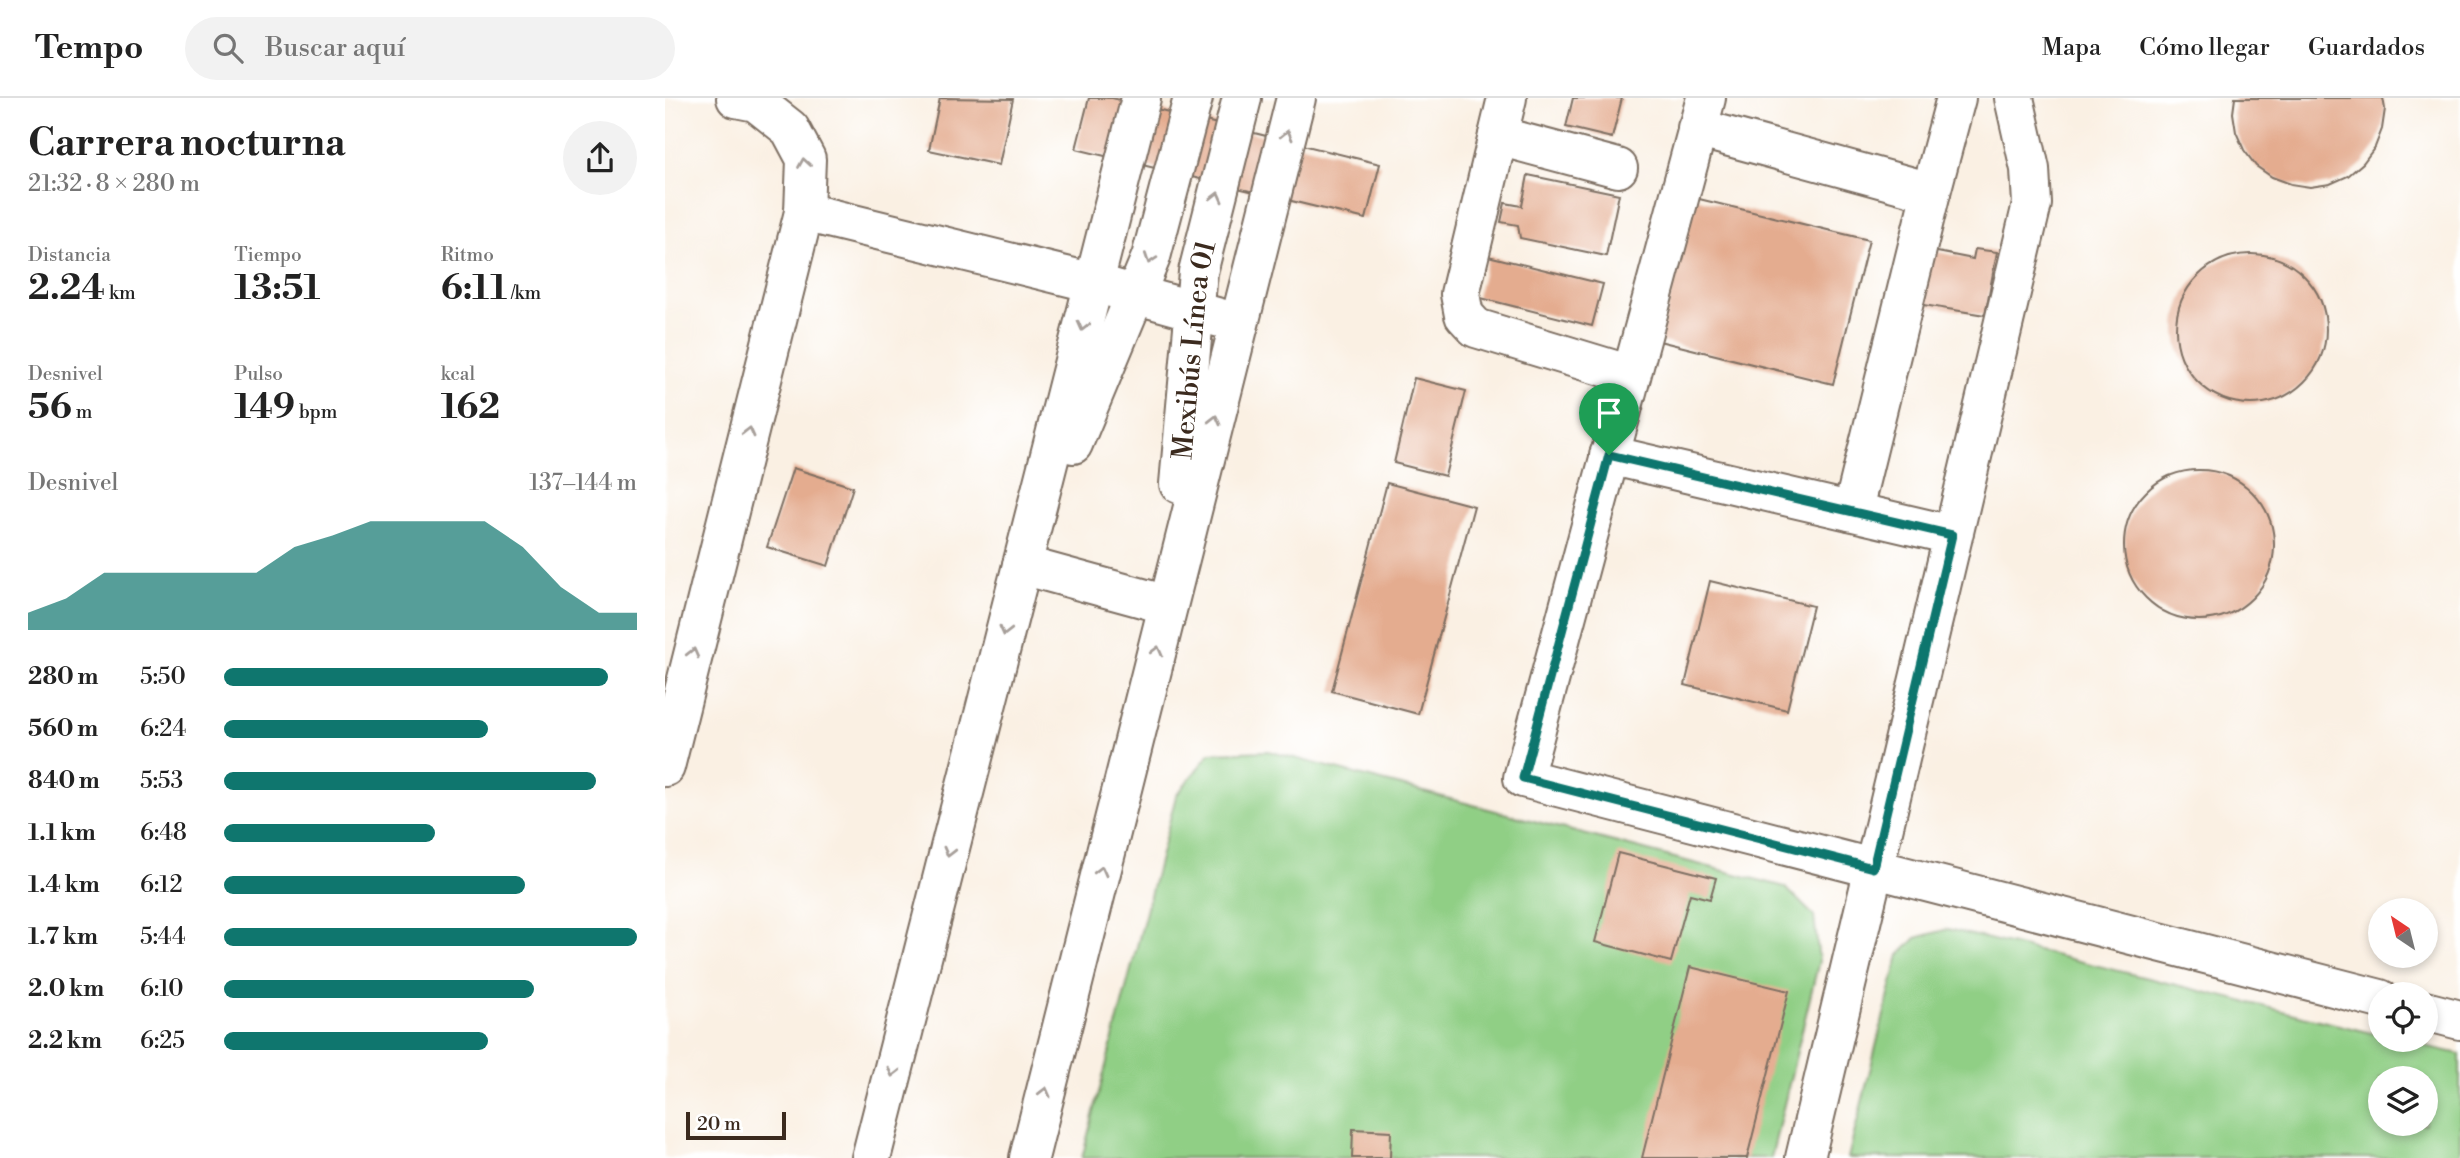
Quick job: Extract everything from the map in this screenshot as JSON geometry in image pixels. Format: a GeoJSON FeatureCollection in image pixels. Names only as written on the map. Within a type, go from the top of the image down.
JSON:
{"type":"FeatureCollection","features":[{"type":"Feature","properties":{"kind":"street"},"geometry":{"type":"LineString","coordinates":[[665,767],[804,212],[806,159],[790,129],[756,103],[736,98]]}},
{"type":"Feature","properties":{"kind":"street"},"geometry":{"type":"LineString","coordinates":[[871,1158],[1141,98]]}},
{"type":"Feature","properties":{"kind":"street","name":"Mexibús Línea 01"},"geometry":{"type":"LineString","coordinates":[[1022,565],[1151,257],[1193,98]]}},
{"type":"Feature","properties":{"kind":"street","name":"Mexibús Línea 01"},"geometry":{"type":"LineString","coordinates":[[1168,605],[1198,272],[1242,98]]}},
{"type":"Feature","properties":{"kind":"street"},"geometry":{"type":"LineString","coordinates":[[1028,1158],[1296,98]]}},
{"type":"Feature","properties":{"kind":"street"},"geometry":{"type":"LineString","coordinates":[[1507,98],[1460,294],[1464,315],[1476,328],[1631,375]]}},
{"type":"Feature","properties":{"kind":"street"},"geometry":{"type":"LineString","coordinates":[[1850,511],[1956,98]]}},
{"type":"Feature","properties":{"kind":"street"},"geometry":{"type":"LineString","coordinates":[[1805,1158],[2032,204],[2030,169],[2014,98]]}},
{"type":"Feature","properties":{"kind":"street"},"geometry":{"type":"LineString","coordinates":[[1931,192],[1702,113],[1523,778],[2368,996]]}},
{"type":"Feature","properties":{"kind":"street"},"geometry":{"type":"LineString","coordinates":[[1498,136],[1618,168]]}},
{"type":"Feature","properties":{"kind":"street"},"geometry":{"type":"LineString","coordinates":[[804,212],[1094,283],[1239,323]]}},
{"type":"Feature","properties":{"kind":"street"},"geometry":{"type":"LineString","coordinates":[[1609,455],[1952,535]]}},
{"type":"Feature","properties":{"kind":"street"},"geometry":{"type":"LineString","coordinates":[[1022,565],[1168,605]]}},
{"type":"Feature","properties":{"kind":"street"},"geometry":{"type":"LineString","coordinates":[[2438,1014],[2460,1020]]}},
{"type":"Feature","properties":{"kind":"green space"},"geometry":{"type":"Polygon","coordinates":[[[1268,751],[1785,887],[1814,916],[1819,961],[1771,1158],[1082,1158],[1176,796],[1210,753],[1268,751]]]}},
{"type":"Feature","properties":{"kind":"green space"},"geometry":{"type":"Polygon","coordinates":[[[1948,929],[2368,1032],[2368,1052],[2438,1052],[2438,1049],[2460,1054],[2460,1158],[1848,1158],[1899,955],[1916,938],[1948,929]]]}},
{"type":"Feature","properties":{"kind":"building"},"geometry":{"type":"Polygon","coordinates":[[[940,98],[1013,99],[999,165],[929,150],[940,98]]]}},
{"type":"Feature","properties":{"kind":"building"},"geometry":{"type":"Polygon","coordinates":[[[1089,98],[1112,98],[1380,164],[1366,219],[1076,149],[1089,98]]]}},
{"type":"Feature","properties":{"kind":"building"},"geometry":{"type":"Polygon","coordinates":[[[1573,98],[1622,98],[1612,138],[1566,127],[1573,98]]]}},
{"type":"Feature","properties":{"kind":"building"},"geometry":{"type":"Polygon","coordinates":[[[2235,98],[2383,98],[2385,109],[2382,129],[2375,147],[2363,163],[2348,176],[2330,184],[2310,187],[2272,177],[2256,166],[2244,150],[2236,132],[2233,113],[2235,98]]]}},
{"type":"Feature","properties":{"kind":"building"},"geometry":{"type":"Polygon","coordinates":[[[1528,175],[1619,194],[1606,256],[1520,238],[1518,225],[1501,222],[1505,203],[1522,206],[1528,175]]]}},
{"type":"Feature","properties":{"kind":"building"},"geometry":{"type":"Polygon","coordinates":[[[1695,198],[1869,240],[1833,384],[1659,341],[1695,198]]]}},
{"type":"Feature","properties":{"kind":"building"},"geometry":{"type":"Polygon","coordinates":[[[1975,249],[1997,252],[1985,315],[1917,304],[1927,250],[1973,259],[1975,249]]]}},
{"type":"Feature","properties":{"kind":"building"},"geometry":{"type":"Polygon","coordinates":[[[2251,254],[2280,260],[2304,276],[2320,300],[2326,329],[2320,358],[2304,382],[2280,398],[2251,404],[2222,398],[2198,382],[2182,358],[2176,329],[2182,300],[2198,276],[2222,260],[2251,254]]]}},
{"type":"Feature","properties":{"kind":"building"},"geometry":{"type":"Polygon","coordinates":[[[1488,256],[1603,284],[1592,326],[1477,297],[1488,256]]]}},
{"type":"Feature","properties":{"kind":"building"},"geometry":{"type":"Polygon","coordinates":[[[1414,378],[1466,391],[1445,476],[1394,463],[1414,378]]]}},
{"type":"Feature","properties":{"kind":"building"},"geometry":{"type":"Polygon","coordinates":[[[793,468],[853,487],[828,566],[767,547],[793,468]]]}},
{"type":"Feature","properties":{"kind":"building"},"geometry":{"type":"Polygon","coordinates":[[[2199,470],[2228,476],[2252,492],[2268,516],[2274,545],[2268,574],[2252,598],[2228,614],[2199,620],[2170,614],[2146,598],[2130,574],[2124,545],[2130,516],[2146,492],[2170,476],[2199,470]]]}},
{"type":"Feature","properties":{"kind":"building"},"geometry":{"type":"Polygon","coordinates":[[[1387,483],[1474,506],[1418,714],[1332,691],[1387,483]]]}},
{"type":"Feature","properties":{"kind":"building"},"geometry":{"type":"Polygon","coordinates":[[[1710,581],[1813,606],[1787,710],[1685,685],[1710,581]]]}},
{"type":"Feature","properties":{"kind":"building"},"geometry":{"type":"Polygon","coordinates":[[[1618,853],[1716,878],[1710,899],[1690,894],[1671,962],[1595,942],[1618,853]]]}},
{"type":"Feature","properties":{"kind":"building"},"geometry":{"type":"Polygon","coordinates":[[[1690,967],[1789,991],[1747,1158],[1642,1158],[1690,967]]]}},
{"type":"Feature","properties":{"kind":"building"},"geometry":{"type":"Polygon","coordinates":[[[1353,1129],[1391,1131],[1390,1158],[1352,1158],[1353,1129]]]}},
{"type":"Feature","properties":{"kind":"route"},"geometry":{"type":"LineString","coordinates":[[1609,455],[1952,535],[1873,868],[1523,778],[1609,455]]}}]}
